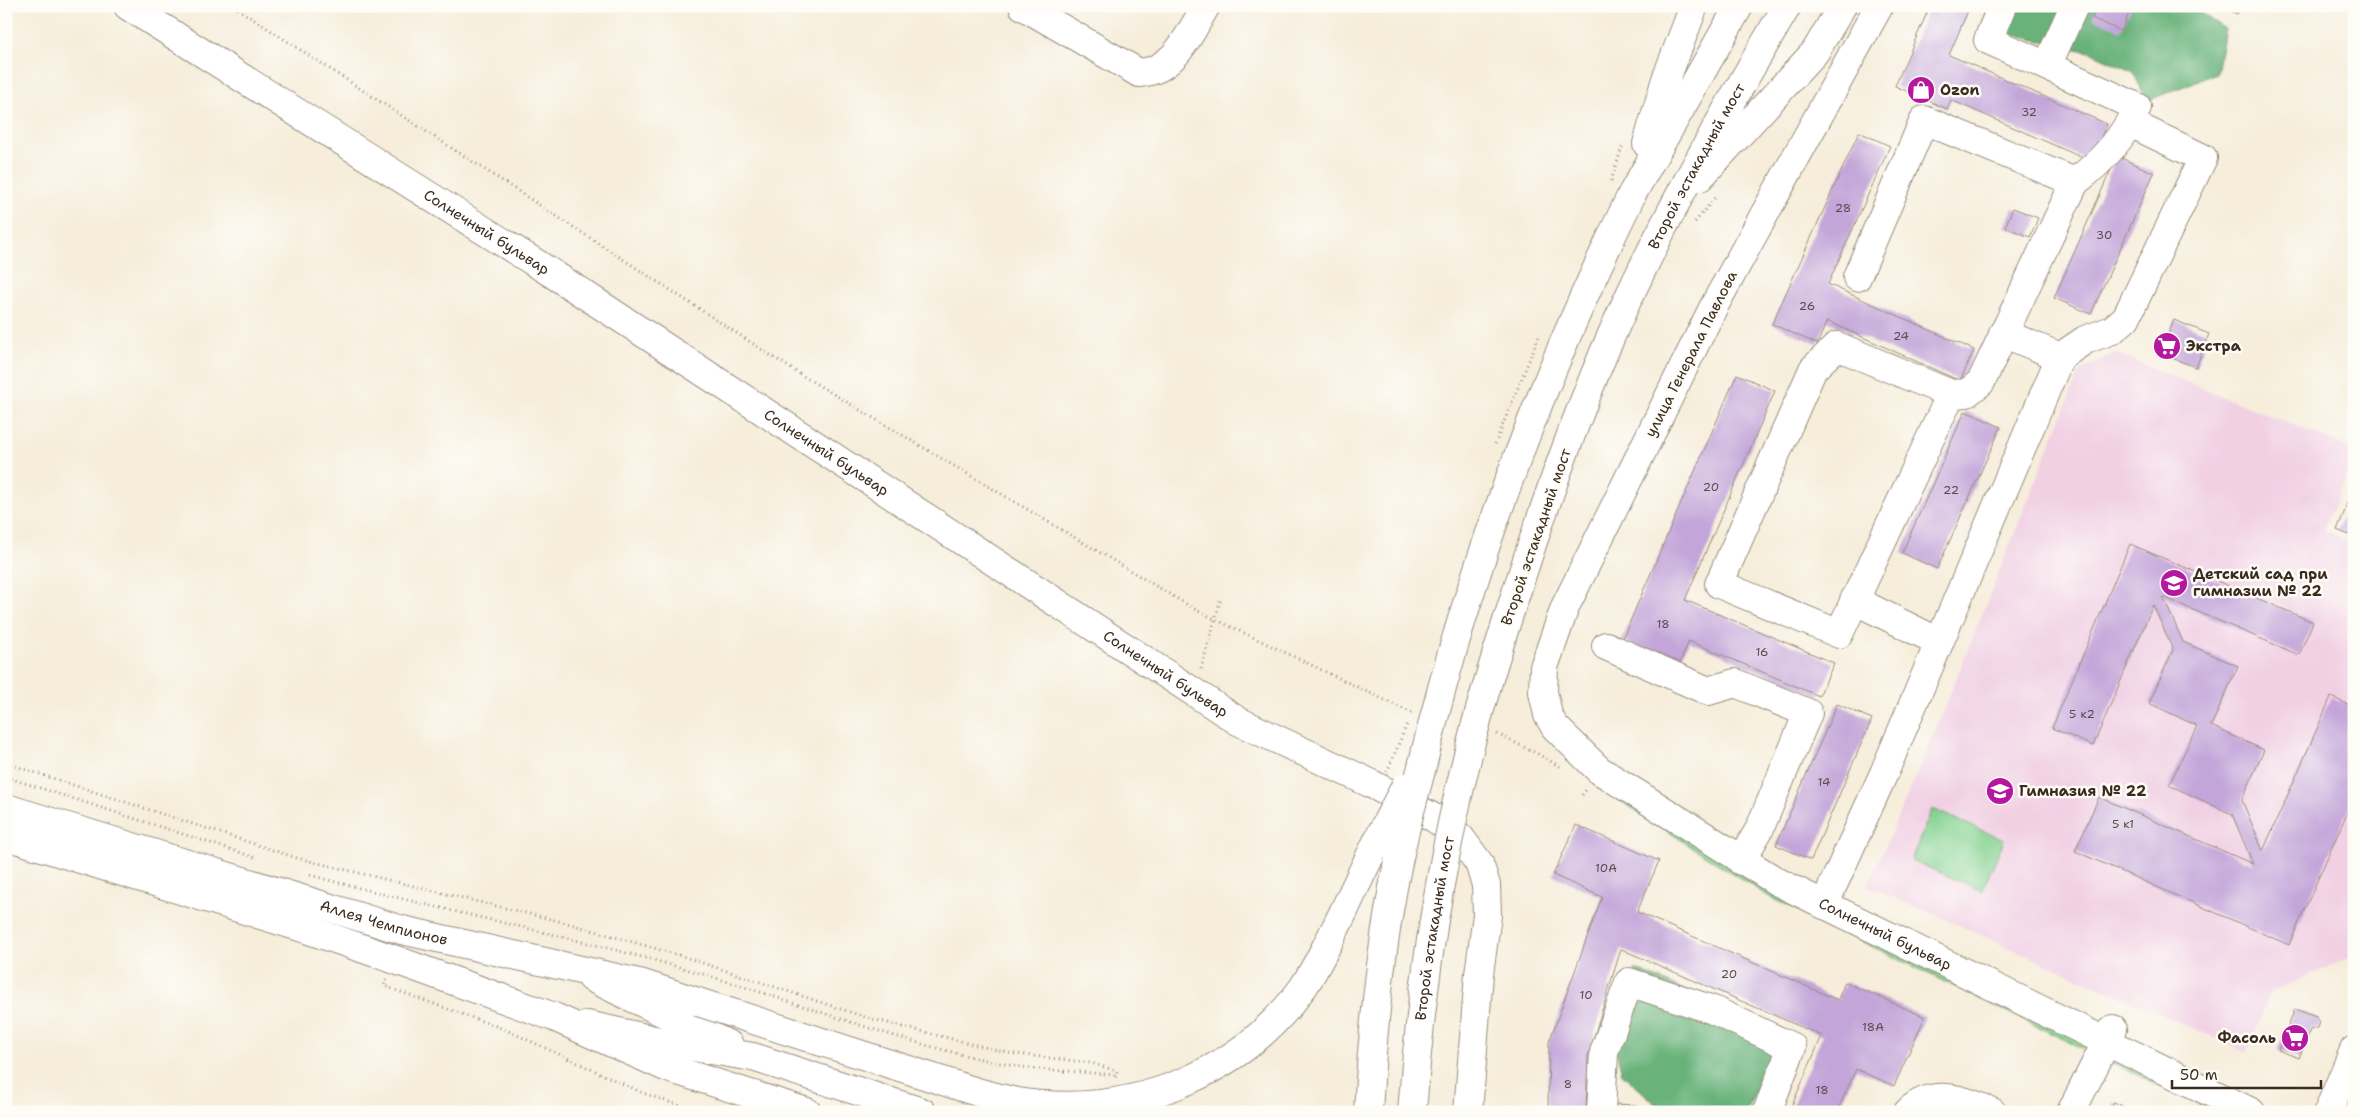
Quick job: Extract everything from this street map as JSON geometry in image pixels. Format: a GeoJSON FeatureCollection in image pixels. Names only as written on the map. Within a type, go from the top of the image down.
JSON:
{"type":"FeatureCollection","features":[{"type":"Feature","properties":{"kind":"main road","name":"Солнечный бульвар"},"geometry":{"type":"LineString","coordinates":[[128,6],[561,280],[1238,721],[1370,783],[1434,818],[1460,837],[1479,863],[1486,885],[1487,915],[1478,974],[1468,1112]]}},
{"type":"Feature","properties":{"kind":"main road"},"geometry":{"type":"LineString","coordinates":[[1023,6],[1139,73],[1153,72],[1172,60],[1206,6]]}},
{"type":"Feature","properties":{"kind":"main road"},"geometry":{"type":"LineString","coordinates":[[1632,194],[1666,79],[1694,6]]}},
{"type":"Feature","properties":{"kind":"main road"},"geometry":{"type":"LineString","coordinates":[[1368,1112],[1372,1042],[1384,940],[1402,845],[1432,724],[1467,604],[1514,461],[1564,342],[1632,194],[1739,6]]}},
{"type":"Feature","properties":{"kind":"main road","name":"Второй эстакадный мост"},"geometry":{"type":"LineString","coordinates":[[1412,1112],[1435,928],[1452,827],[1473,735],[1501,639],[1558,469],[1624,306],[1675,204],[1728,106],[1787,6]]}},
{"type":"Feature","properties":{"kind":"main road"},"geometry":{"type":"LineString","coordinates":[[1675,204],[1799,71],[1815,52],[1842,6]]}},
{"type":"Feature","properties":{"kind":"main road","name":"улица Генерала Павлова"},"geometry":{"type":"LineString","coordinates":[[1548,715],[1543,692],[1544,667],[1565,607],[1714,306],[1880,6]]}},
{"type":"Feature","properties":{"kind":"main road"},"geometry":{"type":"LineString","coordinates":[[1951,394],[1839,634],[1719,584],[1813,369],[1837,346],[1951,394],[1966,393],[1981,382],[2075,182],[2096,166],[2115,146],[2130,123],[2137,107],[1988,40],[2002,6]]}},
{"type":"Feature","properties":{"kind":"main road"},"geometry":{"type":"LineString","coordinates":[[2047,66],[2074,6]]}},
{"type":"Feature","properties":{"kind":"main road"},"geometry":{"type":"LineString","coordinates":[[1857,277],[1924,120],[2075,182]]}},
{"type":"Feature","properties":{"kind":"main road"},"geometry":{"type":"LineString","coordinates":[[1824,905],[1884,773],[2060,357],[2085,340],[2112,330],[2126,318],[2203,158],[2130,123]]}},
{"type":"Feature","properties":{"kind":"main road"},"geometry":{"type":"LineString","coordinates":[[2003,333],[2060,357]]}},
{"type":"Feature","properties":{"kind":"main road"},"geometry":{"type":"LineString","coordinates":[[1854,600],[1939,642]]}},
{"type":"Feature","properties":{"kind":"main road"},"geometry":{"type":"LineString","coordinates":[[1606,646],[1708,691],[1735,683],[1808,713],[1759,830],[1741,861]]}},
{"type":"Feature","properties":{"kind":"main road","name":"Солнечный бульвар"},"geometry":{"type":"LineString","coordinates":[[1548,715],[1555,727],[1598,770],[1741,861],[1776,881],[1824,905],[2109,1035],[2251,1112]]}},
{"type":"Feature","properties":{"kind":"main road"},"geometry":{"type":"LineString","coordinates":[[574,969],[643,984],[977,1092],[1022,1103],[1086,1106],[1128,1101],[1155,1094],[1203,1074],[1231,1057],[1273,1022],[1292,1001],[1318,964],[1394,807],[1427,748]]}},
{"type":"Feature","properties":{"kind":"main road","name":"Аллея Чемпионов"},"geometry":{"type":"LineString","coordinates":[[6,808],[402,930],[574,969],[753,1057],[922,1112]]}},
{"type":"Feature","properties":{"kind":"main road","name":"Аллея Чемпионов"},"geometry":{"type":"LineString","coordinates":[[6,836],[308,930],[554,1017],[663,1042],[753,1057]]}},
{"type":"Feature","properties":{"kind":"main road"},"geometry":{"type":"LineString","coordinates":[[1601,1112],[1604,1052],[1629,982],[1713,1010],[1792,1047],[1767,1112]]}},
{"type":"Feature","properties":{"kind":"main road"},"geometry":{"type":"LineString","coordinates":[[554,1017],[668,1068],[807,1112]]}},
{"type":"Feature","properties":{"kind":"main road"},"geometry":{"type":"LineString","coordinates":[[2071,1112],[2109,1035]]}},
{"type":"Feature","properties":{"kind":"main road"},"geometry":{"type":"LineString","coordinates":[[2328,1112],[2354,1050]]}},
{"type":"Feature","properties":{"kind":"main road"},"geometry":{"type":"LineString","coordinates":[[1908,1112],[1913,1106],[1941,1096],[1965,1100],[1992,1112]]}},
{"type":"Feature","properties":{"kind":"path"},"geometry":{"type":"LineString","coordinates":[[233,6],[798,373],[1214,619],[1418,715]]}},
{"type":"Feature","properties":{"kind":"path"},"geometry":{"type":"LineString","coordinates":[[1188,689],[1202,667],[1220,598]]}},
{"type":"Feature","properties":{"kind":"path"},"geometry":{"type":"LineString","coordinates":[[1490,731],[1521,745],[1567,772]]}},
{"type":"Feature","properties":{"kind":"path"},"geometry":{"type":"LineString","coordinates":[[1384,778],[1395,752]]}},
{"type":"Feature","properties":{"kind":"path"},"geometry":{"type":"LineString","coordinates":[[6,763],[297,858],[567,923],[685,957],[868,1018],[1008,1053],[1091,1063],[1117,1072],[1116,1088]]}},
{"type":"Feature","properties":{"kind":"path"},"geometry":{"type":"LineString","coordinates":[[6,777],[266,861]]}},
{"type":"Feature","properties":{"kind":"path"},"geometry":{"type":"LineString","coordinates":[[302,873],[409,902],[516,925],[683,968],[862,1026],[1011,1065],[1114,1074],[1112,1084]]}},
{"type":"Feature","properties":{"kind":"path"},"geometry":{"type":"LineString","coordinates":[[388,973],[384,986],[504,1029],[643,1094],[698,1112]]}},
{"type":"Feature","properties":{"kind":"shaded area"},"geometry":{"type":"Polygon","coordinates":[[[2116,353],[2354,450],[2354,461],[2323,530],[2354,543],[2354,946],[2349,958],[2271,992],[2247,1052],[1868,886],[1938,724],[2080,370],[2116,353]]]}},
{"type":"Feature","properties":{"kind":"green space"},"geometry":{"type":"Polygon","coordinates":[[[1989,6],[2190,6],[2225,29],[2217,73],[2147,101],[2133,72],[2090,52],[1982,28],[1989,6]]]}},
{"type":"Feature","properties":{"kind":"green space"},"geometry":{"type":"Polygon","coordinates":[[[1599,780],[2227,1112],[2214,1112],[1768,896],[1596,785],[1599,780]]]}},
{"type":"Feature","properties":{"kind":"green space"},"geometry":{"type":"Polygon","coordinates":[[[1932,809],[2004,840],[1982,891],[1911,860],[1932,809]]]}},
{"type":"Feature","properties":{"kind":"green space"},"geometry":{"type":"Polygon","coordinates":[[[1635,969],[1729,1009],[1777,1054],[1745,1112],[1665,1112],[1622,1074],[1615,1046],[1635,969]]]}},
{"type":"Feature","properties":{"kind":"building"},"geometry":{"type":"Polygon","coordinates":[[[1930,6],[1970,6],[1949,55],[2107,124],[2090,161],[1951,100],[1947,109],[1895,86],[1930,6]]]}},
{"type":"Feature","properties":{"kind":"building"},"geometry":{"type":"Polygon","coordinates":[[[2098,6],[2126,6],[2131,9],[2121,31],[2092,18],[2098,6]]]}},
{"type":"Feature","properties":{"kind":"building"},"geometry":{"type":"Polygon","coordinates":[[[2221,6],[2241,6],[2237,14],[2221,6]]]}},
{"type":"Feature","properties":{"kind":"building"},"geometry":{"type":"Polygon","coordinates":[[[1859,132],[1890,146],[1828,284],[1974,350],[1960,381],[1827,321],[1817,344],[1772,324],[1859,132]]]}},
{"type":"Feature","properties":{"kind":"building"},"geometry":{"type":"Polygon","coordinates":[[[2117,156],[2154,173],[2091,314],[2054,298],[2117,156]]]}},
{"type":"Feature","properties":{"kind":"building"},"geometry":{"type":"Polygon","coordinates":[[[2013,208],[2038,218],[2030,237],[2005,227],[2013,208]]]}},
{"type":"Feature","properties":{"kind":"building"},"geometry":{"type":"Polygon","coordinates":[[[2174,320],[2209,334],[2196,367],[2161,354],[2174,320]]]}},
{"type":"Feature","properties":{"kind":"building"},"geometry":{"type":"Polygon","coordinates":[[[1737,374],[1775,391],[1685,600],[1834,663],[1819,696],[1689,641],[1679,665],[1622,640],[1737,374]]]}},
{"type":"Feature","properties":{"kind":"building"},"geometry":{"type":"Polygon","coordinates":[[[1965,411],[2001,427],[1937,569],[1902,553],[1965,411]]]}},
{"type":"Feature","properties":{"kind":"building"},"geometry":{"type":"Polygon","coordinates":[[[2354,488],[2354,537],[2337,530],[2354,488]]]}},
{"type":"Feature","properties":{"kind":"building"},"geometry":{"type":"Polygon","coordinates":[[[2130,544],[2313,622],[2299,655],[2163,597],[2183,642],[2238,666],[2211,726],[2264,750],[2242,800],[2263,851],[2331,697],[2354,707],[2354,797],[2289,945],[2075,851],[2099,797],[2253,864],[2232,814],[2169,785],[2197,726],[2149,703],[2173,650],[2153,605],[2093,746],[2052,728],[2130,544]]]}},
{"type":"Feature","properties":{"kind":"building"},"geometry":{"type":"Polygon","coordinates":[[[1837,704],[1872,719],[1811,860],[1776,845],[1837,704]]]}},
{"type":"Feature","properties":{"kind":"building"},"geometry":{"type":"Polygon","coordinates":[[[1576,825],[1659,861],[1637,912],[1838,1000],[1845,982],[1925,1017],[1894,1086],[1856,1069],[1837,1112],[1789,1112],[1822,1036],[1621,949],[1588,1056],[1586,1112],[1548,1112],[1549,1042],[1602,897],[1553,875],[1576,825]]]}},
{"type":"Feature","properties":{"kind":"building"},"geometry":{"type":"Polygon","coordinates":[[[2295,1009],[2316,1017],[2320,1022],[2318,1028],[2310,1030],[2299,1058],[2278,1050],[2295,1009]]]}},
{"type":"Feature","properties":{"kind":"building"},"geometry":{"type":"Polygon","coordinates":[[[2114,1102],[2135,1112],[2110,1112],[2114,1102]]]}},
{"type":"Feature","properties":{"kind":"building"},"geometry":{"type":"Polygon","coordinates":[[[1616,1104],[1636,1105],[1635,1112],[1615,1112],[1616,1104]]]}},
{"type":"Feature","properties":{"kind":"place","name":"Ozon"},"geometry":{"type":"Point","coordinates":[1921,90]}},
{"type":"Feature","properties":{"kind":"place","name":"Экстра"},"geometry":{"type":"Point","coordinates":[2167,346]}},
{"type":"Feature","properties":{"kind":"place","name":"Детский сад при гимназии № 22"},"geometry":{"type":"Point","coordinates":[2174,583]}},
{"type":"Feature","properties":{"kind":"place","name":"Гимназия № 22"},"geometry":{"type":"Point","coordinates":[2000,791]}},
{"type":"Feature","properties":{"kind":"place","name":"Фасоль"},"geometry":{"type":"Point","coordinates":[2295,1038]}}]}
